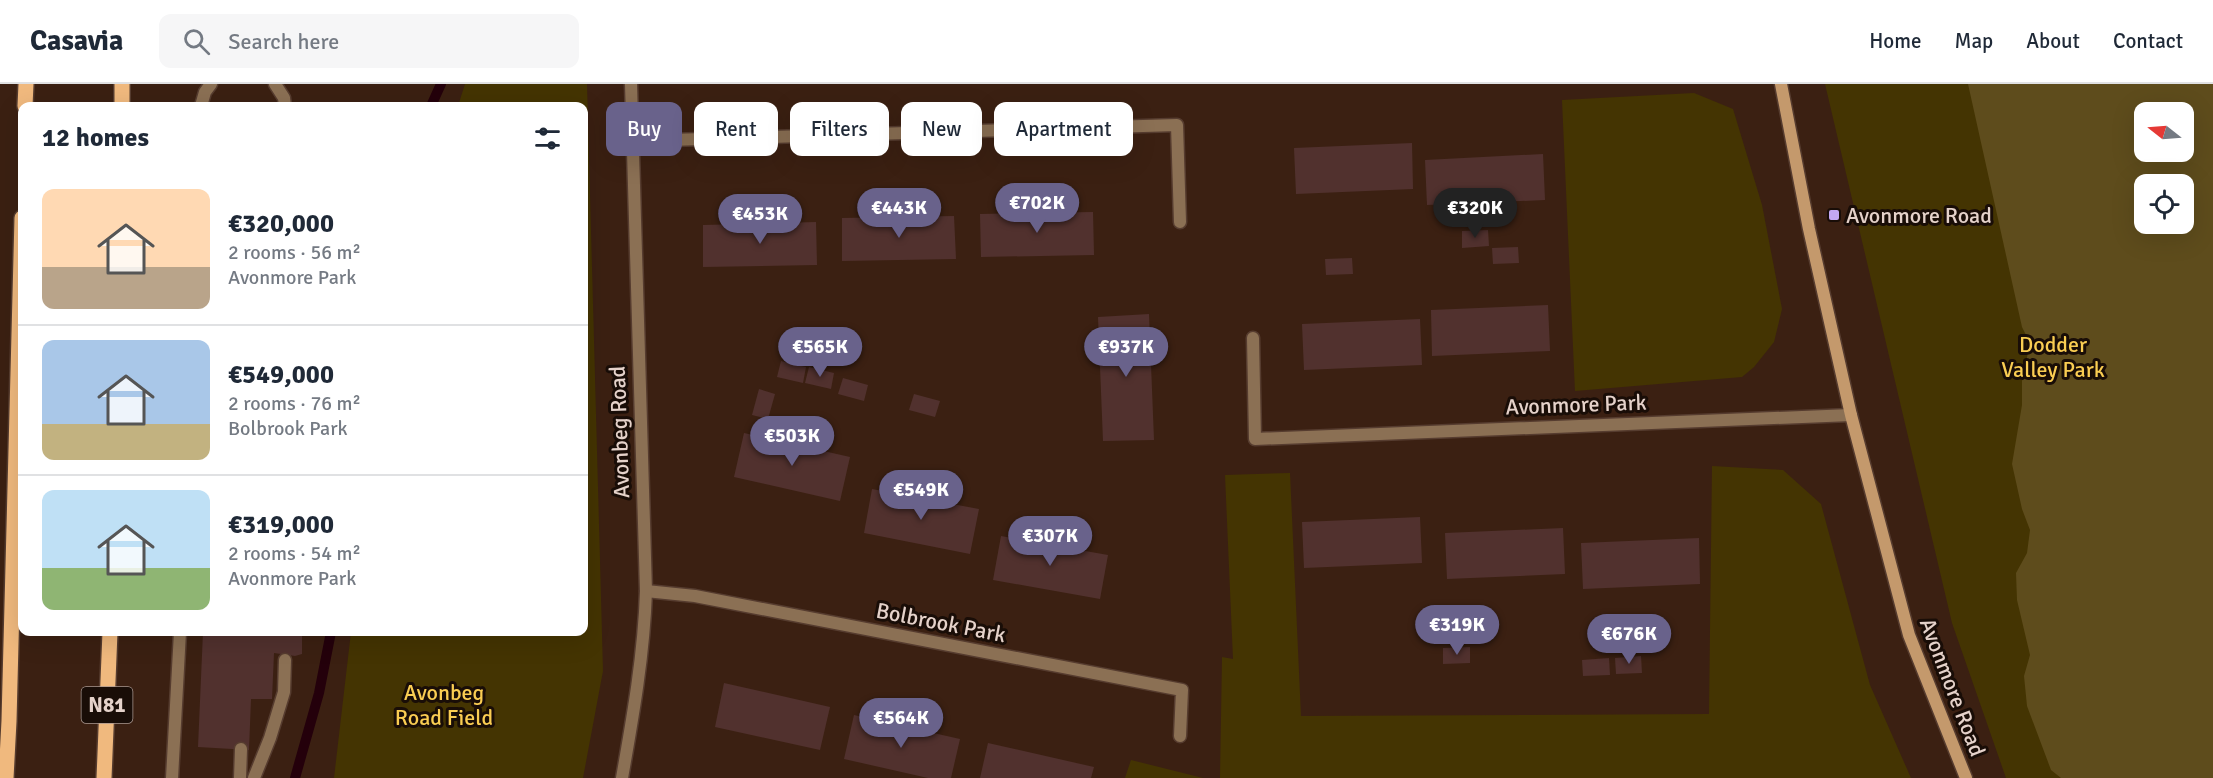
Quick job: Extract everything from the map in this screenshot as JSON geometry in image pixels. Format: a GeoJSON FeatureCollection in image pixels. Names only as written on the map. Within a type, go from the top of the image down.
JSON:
{"type":"FeatureCollection","features":[{"type":"Feature","properties":{"kind":"main road"},"geometry":{"type":"LineString","coordinates":[[25,102],[26,84]]}},
{"type":"Feature","properties":{"kind":"main road"},"geometry":{"type":"LineString","coordinates":[[122,84],[122,102]]}},
{"type":"Feature","properties":{"kind":"main road"},"geometry":{"type":"LineString","coordinates":[[6,778],[18,373]]}},
{"type":"Feature","properties":{"kind":"main road","name":"N81"},"geometry":{"type":"LineString","coordinates":[[104,778],[110,636]]}},
{"type":"Feature","properties":{"kind":"street"},"geometry":{"type":"LineString","coordinates":[[275,84],[284,102]]}},
{"type":"Feature","properties":{"kind":"street","name":"Avonbeg Road"},"geometry":{"type":"LineString","coordinates":[[632,84],[633,102]]}},
{"type":"Feature","properties":{"kind":"street","name":"Avonmore Road"},"geometry":{"type":"LineString","coordinates":[[1781,84],[1809,229],[1851,415],[1909,634],[1966,778]]}},
{"type":"Feature","properties":{"kind":"street"},"geometry":{"type":"LineString","coordinates":[[202,102],[208,87]]}},
{"type":"Feature","properties":{"kind":"street"},"geometry":{"type":"LineString","coordinates":[[682,140],[1177,125],[1180,222]]}},
{"type":"Feature","properties":{"kind":"street","name":"Avonbeg Road"},"geometry":{"type":"LineString","coordinates":[[622,778],[639,678],[645,626],[646,591],[634,156]]}},
{"type":"Feature","properties":{"kind":"street","name":"Avonmore Park"},"geometry":{"type":"LineString","coordinates":[[1253,338],[1256,439],[1851,415]]}},
{"type":"Feature","properties":{"kind":"street","name":"Bolbrook Park"},"geometry":{"type":"LineString","coordinates":[[646,591],[706,598],[1182,690],[1179,736]]}},
{"type":"Feature","properties":{"kind":"street"},"geometry":{"type":"LineString","coordinates":[[172,778],[180,636]]}},
{"type":"Feature","properties":{"kind":"street"},"geometry":{"type":"LineString","coordinates":[[254,778],[270,738],[284,692],[285,660]]}},
{"type":"Feature","properties":{"kind":"street"},"geometry":{"type":"LineString","coordinates":[[240,778],[241,749]]}},
{"type":"Feature","properties":{"kind":"green space","name":"Avonbeg Road Field"},"geometry":{"type":"Polygon","coordinates":[[[465,84],[587,84],[587,102],[459,102],[465,84]]]}},
{"type":"Feature","properties":{"kind":"green space","name":"Dodder Valley Park"},"geometry":{"type":"Polygon","coordinates":[[[1825,84],[2213,84],[2213,778],[2006,778],[1952,623],[1825,84]]]}},
{"type":"Feature","properties":{"kind":"green space","name":"Dodder Valley Park"},"geometry":{"type":"Polygon","coordinates":[[[1968,84],[2213,84],[2213,778],[2061,778],[2051,770],[2027,706],[2024,676],[2030,655],[2017,600],[2016,573],[2027,553],[2030,530],[2022,509],[2012,464],[2022,405],[2022,381],[2030,343],[2022,327],[1968,84]]]}},
{"type":"Feature","properties":{"kind":"green space"},"geometry":{"type":"Polygon","coordinates":[[[1694,93],[1733,109],[1762,205],[1782,309],[1774,342],[1754,367],[1742,377],[1575,391],[1562,100],[1694,93]]]}},
{"type":"Feature","properties":{"kind":"green space","name":"Avonbeg Road Field"},"geometry":{"type":"Polygon","coordinates":[[[588,121],[603,671],[583,778],[334,778],[351,636],[588,636],[588,121]]]}},
{"type":"Feature","properties":{"kind":"green space"},"geometry":{"type":"Polygon","coordinates":[[[1712,466],[1783,470],[1821,504],[1870,685],[1911,778],[1220,778],[1222,657],[1233,659],[1225,475],[1290,473],[1301,716],[1709,714],[1712,466]]]}},
{"type":"Feature","properties":{"kind":"green space"},"geometry":{"type":"Polygon","coordinates":[[[1131,760],[1203,778],[1125,778],[1131,760]]]}},
{"type":"Feature","properties":{"kind":"building"},"geometry":{"type":"Polygon","coordinates":[[[1412,143],[1413,189],[1296,194],[1294,148],[1412,143]]]}},
{"type":"Feature","properties":{"kind":"building"},"geometry":{"type":"Polygon","coordinates":[[[1543,154],[1545,200],[1427,205],[1425,160],[1543,154]]]}},
{"type":"Feature","properties":{"kind":"building"},"geometry":{"type":"Polygon","coordinates":[[[1093,212],[1094,255],[981,257],[980,214],[1093,212]]]}},
{"type":"Feature","properties":{"kind":"building"},"geometry":{"type":"Polygon","coordinates":[[[954,216],[956,259],[842,261],[842,218],[954,216]]]}},
{"type":"Feature","properties":{"kind":"building"},"geometry":{"type":"Polygon","coordinates":[[[816,222],[817,265],[703,267],[703,225],[816,222]]]}},
{"type":"Feature","properties":{"kind":"building"},"geometry":{"type":"Polygon","coordinates":[[[1488,230],[1489,246],[1462,248],[1462,231],[1488,230]]]}},
{"type":"Feature","properties":{"kind":"building"},"geometry":{"type":"Polygon","coordinates":[[[1518,247],[1519,263],[1493,264],[1492,248],[1518,247]]]}},
{"type":"Feature","properties":{"kind":"building"},"geometry":{"type":"Polygon","coordinates":[[[1352,258],[1353,274],[1326,275],[1325,259],[1352,258]]]}},
{"type":"Feature","properties":{"kind":"building"},"geometry":{"type":"Polygon","coordinates":[[[1548,305],[1550,351],[1432,356],[1431,310],[1548,305]]]}},
{"type":"Feature","properties":{"kind":"building"},"geometry":{"type":"Polygon","coordinates":[[[1149,314],[1154,440],[1103,441],[1098,317],[1149,314]]]}},
{"type":"Feature","properties":{"kind":"building"},"geometry":{"type":"Polygon","coordinates":[[[1420,319],[1422,365],[1304,370],[1302,324],[1420,319]]]}},
{"type":"Feature","properties":{"kind":"building"},"geometry":{"type":"Polygon","coordinates":[[[781,361],[806,367],[803,383],[777,377],[781,361]]]}},
{"type":"Feature","properties":{"kind":"building"},"geometry":{"type":"Polygon","coordinates":[[[809,367],[834,373],[831,389],[805,383],[809,367]]]}},
{"type":"Feature","properties":{"kind":"building"},"geometry":{"type":"Polygon","coordinates":[[[843,378],[868,385],[864,401],[838,394],[843,378]]]}},
{"type":"Feature","properties":{"kind":"building"},"geometry":{"type":"Polygon","coordinates":[[[759,389],[775,394],[768,419],[752,415],[759,389]]]}},
{"type":"Feature","properties":{"kind":"building"},"geometry":{"type":"Polygon","coordinates":[[[914,394],[940,401],[935,417],[909,410],[914,394]]]}},
{"type":"Feature","properties":{"kind":"building"},"geometry":{"type":"Polygon","coordinates":[[[744,433],[850,457],[840,501],[734,477],[744,433]]]}},
{"type":"Feature","properties":{"kind":"building"},"geometry":{"type":"Polygon","coordinates":[[[872,489],[979,509],[970,554],[864,533],[872,489]]]}},
{"type":"Feature","properties":{"kind":"building"},"geometry":{"type":"Polygon","coordinates":[[[1420,517],[1422,563],[1304,568],[1302,522],[1420,517]]]}},
{"type":"Feature","properties":{"kind":"building"},"geometry":{"type":"Polygon","coordinates":[[[1563,528],[1565,574],[1447,579],[1445,533],[1563,528]]]}},
{"type":"Feature","properties":{"kind":"building"},"geometry":{"type":"Polygon","coordinates":[[[1001,536],[1108,555],[1100,599],[993,580],[1001,536]]]}},
{"type":"Feature","properties":{"kind":"building"},"geometry":{"type":"Polygon","coordinates":[[[1699,538],[1700,584],[1583,589],[1581,543],[1699,538]]]}},
{"type":"Feature","properties":{"kind":"building"},"geometry":{"type":"Polygon","coordinates":[[[203,636],[302,636],[302,654],[295,656],[274,653],[272,699],[251,699],[249,750],[198,747],[203,636]]]}},
{"type":"Feature","properties":{"kind":"building"},"geometry":{"type":"Polygon","coordinates":[[[1470,647],[1470,663],[1443,664],[1443,648],[1470,647]]]}},
{"type":"Feature","properties":{"kind":"building"},"geometry":{"type":"Polygon","coordinates":[[[1641,656],[1642,673],[1616,674],[1615,658],[1641,656]]]}},
{"type":"Feature","properties":{"kind":"building"},"geometry":{"type":"Polygon","coordinates":[[[1609,658],[1610,675],[1583,676],[1582,660],[1609,658]]]}},
{"type":"Feature","properties":{"kind":"building"},"geometry":{"type":"Polygon","coordinates":[[[724,683],[830,707],[820,750],[715,727],[724,683]]]}},
{"type":"Feature","properties":{"kind":"building"},"geometry":{"type":"Polygon","coordinates":[[[854,715],[960,739],[951,778],[928,778],[844,759],[854,715]]]}},
{"type":"Feature","properties":{"kind":"building"},"geometry":{"type":"Polygon","coordinates":[[[988,743],[1094,767],[1091,778],[980,778],[988,743]]]}},
{"type":"Feature","properties":{"kind":"waterway"},"geometry":{"type":"LineString","coordinates":[[433,102],[441,84]]}},
{"type":"Feature","properties":{"kind":"waterway"},"geometry":{"type":"LineString","coordinates":[[295,778],[319,693],[330,636]]}},
{"type":"Feature","properties":{"kind":"place","name":"Avonmore Road"},"geometry":{"type":"Point","coordinates":[1834,215]}}]}
